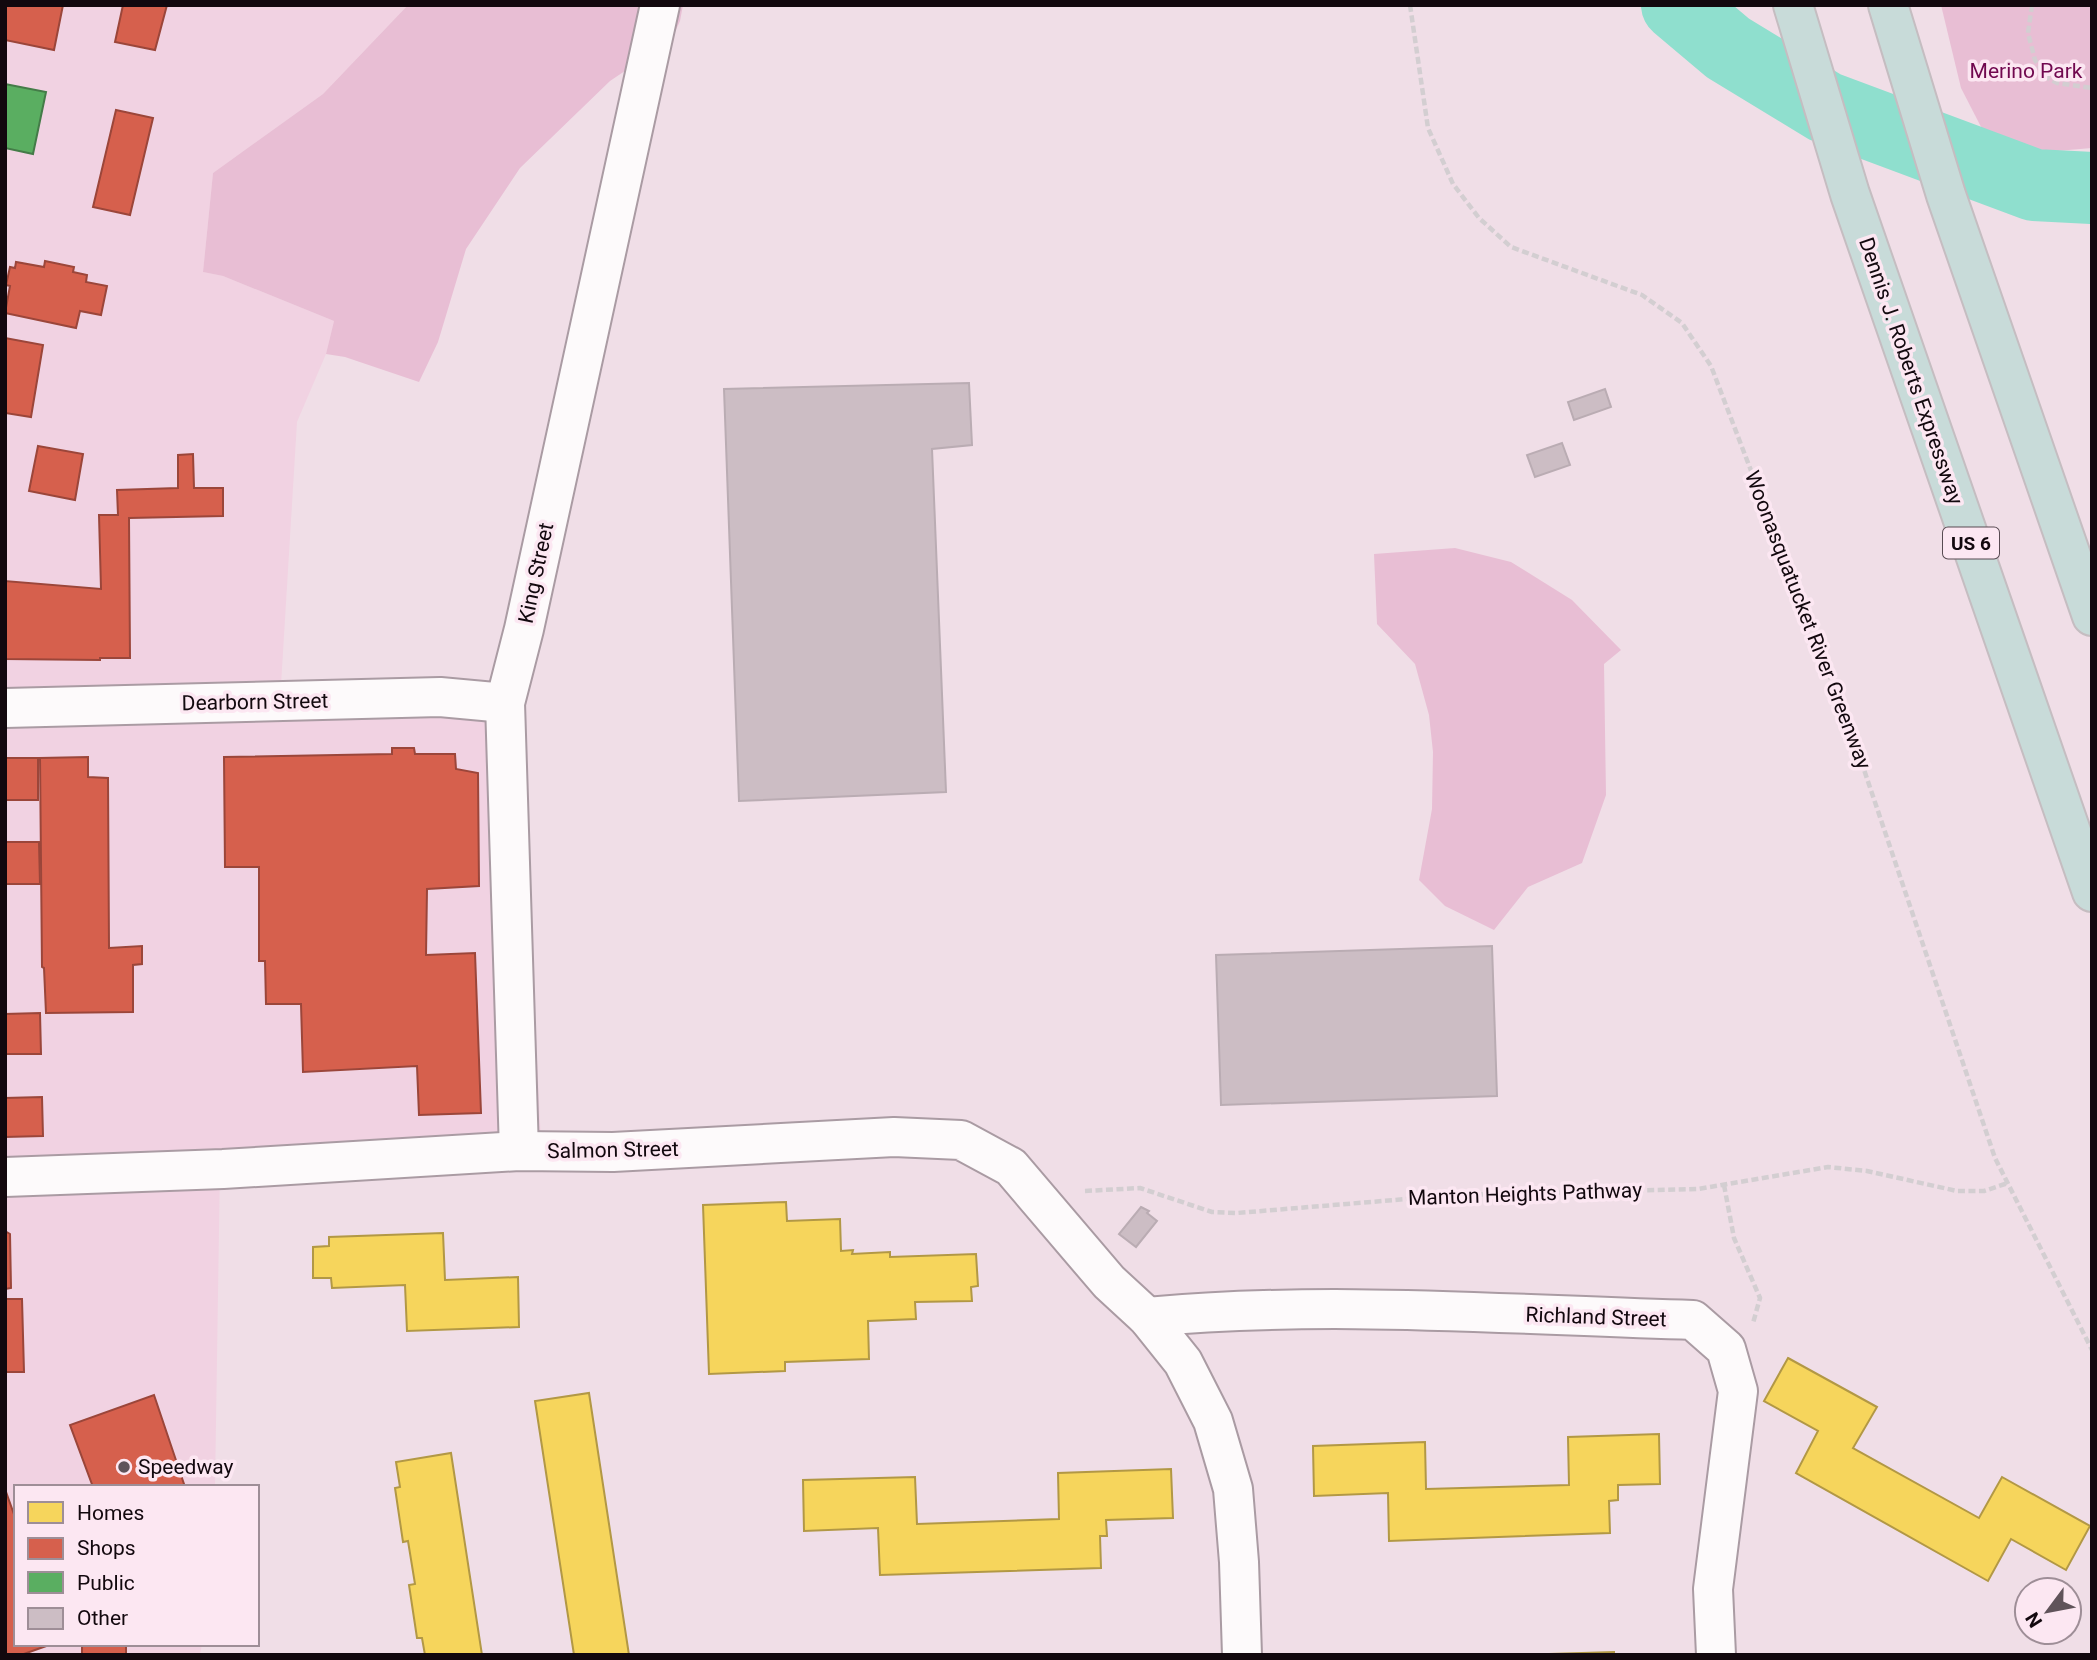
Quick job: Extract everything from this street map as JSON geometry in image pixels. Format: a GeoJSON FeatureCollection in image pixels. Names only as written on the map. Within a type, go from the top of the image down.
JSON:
{"type":"FeatureCollection","features":[{"type":"Feature","properties":{"kind":"highway"},"geometry":{"type":"LineString","coordinates":[[1888,5],[1960,234],[2092,616]]}},
{"type":"Feature","properties":{"kind":"highway","name":"Dennis J. Roberts Expressway"},"geometry":{"type":"LineString","coordinates":[[1796,15],[1850,194],[2092,892]]}},
{"type":"Feature","properties":{"kind":"street","name":"King Street"},"geometry":{"type":"LineString","coordinates":[[519,1151],[505,703],[524,629],[660,5]]}},
{"type":"Feature","properties":{"kind":"street","name":"Dearborn Street"},"geometry":{"type":"LineString","coordinates":[[5,708],[440,697],[505,703]]}},
{"type":"Feature","properties":{"kind":"street","name":"Salmon Street"},"geometry":{"type":"LineString","coordinates":[[5,1177],[223,1169],[519,1151],[612,1152],[894,1137],[961,1140],[1012,1167],[1109,1282],[1147,1317],[1183,1362],[1213,1421],[1233,1489],[1242,1655]]}},
{"type":"Feature","properties":{"kind":"street","name":"Richland Street"},"geometry":{"type":"LineString","coordinates":[[1147,1317],[1222,1310],[1693,1320],[1726,1349]]}},
{"type":"Feature","properties":{"kind":"street"},"geometry":{"type":"LineString","coordinates":[[1716,1655],[1713,1589],[1738,1391],[1726,1349]]}},
{"type":"Feature","properties":{"kind":"path","name":"Woonasquatucket River Greenway"},"geometry":{"type":"LineString","coordinates":[[1410,5],[1428,128],[1453,184],[1479,218],[1511,247],[1642,295],[1682,323],[1711,366],[1854,740],[1995,1158],[2092,1350]]}},
{"type":"Feature","properties":{"kind":"path"},"geometry":{"type":"LineString","coordinates":[[2032,5],[2028,33],[2035,60],[2046,77],[2057,83],[2092,88]]}},
{"type":"Feature","properties":{"kind":"path","name":"Manton Heights Pathway"},"geometry":{"type":"LineString","coordinates":[[1078,1192],[1140,1188],[1212,1213],[1237,1213],[1455,1195],[1698,1189],[1828,1167],[1867,1171],[1957,1191],[1984,1191],[2008,1183]]}},
{"type":"Feature","properties":{"kind":"path"},"geometry":{"type":"LineString","coordinates":[[1724,1185],[1734,1238],[1760,1298],[1757,1315],[1744,1340],[1726,1349]]}},
{"type":"Feature","properties":{"kind":"shaded area"},"geometry":{"type":"Polygon","coordinates":[[[5,5],[408,5],[323,94],[213,173],[203,272],[223,276],[334,321],[326,354],[297,422],[281,685],[520,711],[541,1141],[220,1165],[215,1485],[14,1485],[14,1646],[202,1646],[200,1655],[5,1655],[5,5]]]}},
{"type":"Feature","properties":{"kind":"green space"},"geometry":{"type":"Polygon","coordinates":[[[408,5],[683,5],[680,21],[669,45],[665,44],[610,81],[520,168],[466,249],[438,342],[419,382],[345,357],[326,354],[334,321],[223,276],[203,272],[213,173],[323,94],[408,5]]]}},
{"type":"Feature","properties":{"kind":"green space","name":"Merino Park"},"geometry":{"type":"Polygon","coordinates":[[[1941,5],[2092,5],[2092,148],[1996,156],[1961,88],[1941,5]]]}},
{"type":"Feature","properties":{"kind":"green space"},"geometry":{"type":"Polygon","coordinates":[[[1455,548],[1511,562],[1572,600],[1621,650],[1604,664],[1606,795],[1582,863],[1528,887],[1494,930],[1445,906],[1419,880],[1432,809],[1433,752],[1429,715],[1415,664],[1377,624],[1374,554],[1455,548]]]}},
{"type":"Feature","properties":{"kind":"building: Homes"},"geometry":{"type":"Polygon","coordinates":[[[786,1202],[787,1221],[840,1219],[841,1251],[853,1250],[852,1254],[890,1252],[890,1257],[976,1254],[978,1286],[971,1287],[972,1301],[915,1302],[916,1319],[868,1321],[869,1359],[785,1362],[785,1371],[709,1374],[703,1205],[786,1202]]]}},
{"type":"Feature","properties":{"kind":"building: Homes"},"geometry":{"type":"Polygon","coordinates":[[[443,1233],[445,1280],[518,1277],[519,1327],[407,1331],[405,1285],[332,1288],[331,1278],[313,1278],[313,1247],[329,1246],[329,1237],[443,1233]]]}},
{"type":"Feature","properties":{"kind":"building: Homes"},"geometry":{"type":"Polygon","coordinates":[[[1788,1358],[1877,1407],[1853,1448],[1979,1518],[2002,1477],[2090,1526],[2066,1570],[2011,1539],[1988,1581],[1796,1473],[1818,1431],[1764,1401],[1788,1358]]]}},
{"type":"Feature","properties":{"kind":"building: Homes"},"geometry":{"type":"Polygon","coordinates":[[[589,1393],[629,1655],[574,1655],[535,1401],[589,1393]]]}},
{"type":"Feature","properties":{"kind":"building: Homes"},"geometry":{"type":"Polygon","coordinates":[[[1659,1434],[1660,1484],[1618,1485],[1618,1500],[1609,1501],[1610,1533],[1389,1541],[1388,1493],[1314,1496],[1313,1446],[1425,1442],[1426,1489],[1569,1485],[1568,1437],[1659,1434]]]}},
{"type":"Feature","properties":{"kind":"building: Homes"},"geometry":{"type":"Polygon","coordinates":[[[451,1453],[482,1655],[425,1655],[422,1638],[417,1638],[409,1585],[415,1584],[408,1541],[403,1542],[395,1488],[400,1487],[396,1462],[451,1453]]]}},
{"type":"Feature","properties":{"kind":"building: Homes"},"geometry":{"type":"Polygon","coordinates":[[[1171,1469],[1173,1518],[1106,1520],[1107,1536],[1100,1536],[1101,1568],[880,1575],[878,1528],[804,1531],[803,1480],[915,1477],[917,1524],[1059,1519],[1058,1473],[1171,1469]]]}},
{"type":"Feature","properties":{"kind":"building: Homes"},"geometry":{"type":"Polygon","coordinates":[[[1614,1652],[1614,1655],[1517,1655],[1614,1652]]]}},
{"type":"Feature","properties":{"kind":"building: Shops"},"geometry":{"type":"Polygon","coordinates":[[[5,5],[63,5],[54,50],[5,40],[5,5]]]}},
{"type":"Feature","properties":{"kind":"building: Shops"},"geometry":{"type":"Polygon","coordinates":[[[123,5],[167,5],[155,50],[115,42],[123,5]]]}},
{"type":"Feature","properties":{"kind":"building: Shops"},"geometry":{"type":"Polygon","coordinates":[[[116,110],[153,118],[130,215],[93,207],[116,110]]]}},
{"type":"Feature","properties":{"kind":"building: Shops"},"geometry":{"type":"Polygon","coordinates":[[[45,261],[74,267],[73,272],[87,275],[86,282],[107,286],[101,315],[80,311],[76,328],[5,313],[10,267],[15,268],[16,262],[44,267],[45,261]]]}},
{"type":"Feature","properties":{"kind":"building: Shops"},"geometry":{"type":"Polygon","coordinates":[[[5,338],[43,345],[31,417],[5,413],[5,338]]]}},
{"type":"Feature","properties":{"kind":"building: Shops"},"geometry":{"type":"Polygon","coordinates":[[[38,446],[83,454],[75,500],[29,491],[38,446]]]}},
{"type":"Feature","properties":{"kind":"building: Shops"},"geometry":{"type":"Polygon","coordinates":[[[193,454],[194,488],[223,488],[223,516],[129,518],[130,658],[5,659],[5,581],[101,589],[99,515],[118,515],[117,490],[178,488],[178,455],[193,454]]]}},
{"type":"Feature","properties":{"kind":"building: Shops"},"geometry":{"type":"Polygon","coordinates":[[[392,748],[414,748],[415,754],[455,754],[456,769],[478,773],[479,886],[427,889],[426,955],[475,953],[481,1113],[419,1115],[417,1066],[303,1072],[301,1004],[266,1004],[265,961],[259,961],[259,867],[225,867],[224,757],[392,754],[392,748]]]}},
{"type":"Feature","properties":{"kind":"building: Shops"},"geometry":{"type":"Polygon","coordinates":[[[88,757],[88,777],[108,778],[109,948],[142,946],[142,964],[133,965],[133,1012],[46,1013],[42,967],[40,758],[88,757]]]}},
{"type":"Feature","properties":{"kind":"building: Shops"},"geometry":{"type":"Polygon","coordinates":[[[5,758],[38,758],[38,800],[5,800],[5,758]]]}},
{"type":"Feature","properties":{"kind":"building: Shops"},"geometry":{"type":"Polygon","coordinates":[[[5,842],[39,842],[40,884],[5,884],[5,842]]]}},
{"type":"Feature","properties":{"kind":"building: Shops"},"geometry":{"type":"Polygon","coordinates":[[[40,1013],[41,1054],[5,1054],[5,1014],[40,1013]]]}},
{"type":"Feature","properties":{"kind":"building: Shops"},"geometry":{"type":"Polygon","coordinates":[[[42,1097],[43,1136],[5,1137],[5,1098],[42,1097]]]}},
{"type":"Feature","properties":{"kind":"building: Shops"},"geometry":{"type":"Polygon","coordinates":[[[5,1231],[10,1234],[11,1288],[5,1289],[5,1231]]]}},
{"type":"Feature","properties":{"kind":"building: Shops"},"geometry":{"type":"Polygon","coordinates":[[[5,1299],[22,1299],[24,1372],[5,1372],[5,1299]]]}},
{"type":"Feature","properties":{"kind":"building: Shops"},"geometry":{"type":"Polygon","coordinates":[[[154,1395],[184,1485],[92,1485],[70,1425],[154,1395]]]}},
{"type":"Feature","properties":{"kind":"building: Shops"},"geometry":{"type":"Polygon","coordinates":[[[5,1489],[14,1514],[14,1646],[46,1646],[21,1655],[5,1655],[5,1489]]]}},
{"type":"Feature","properties":{"kind":"building: Shops"},"geometry":{"type":"Polygon","coordinates":[[[82,1646],[126,1646],[126,1655],[82,1655],[82,1646]]]}},
{"type":"Feature","properties":{"kind":"building: Public"},"geometry":{"type":"Polygon","coordinates":[[[5,84],[46,92],[33,154],[5,148],[5,84]]]}},
{"type":"Feature","properties":{"kind":"building: Other"},"geometry":{"type":"Polygon","coordinates":[[[969,383],[972,445],[932,449],[946,792],[739,801],[724,389],[969,383]]]}},
{"type":"Feature","properties":{"kind":"building: Other"},"geometry":{"type":"Polygon","coordinates":[[[1605,389],[1611,407],[1574,420],[1568,402],[1605,389]]]}},
{"type":"Feature","properties":{"kind":"building: Other"},"geometry":{"type":"Polygon","coordinates":[[[1562,443],[1570,465],[1535,477],[1527,455],[1562,443]]]}},
{"type":"Feature","properties":{"kind":"building: Other"},"geometry":{"type":"Polygon","coordinates":[[[1492,946],[1497,1096],[1221,1105],[1216,955],[1492,946]]]}},
{"type":"Feature","properties":{"kind":"building: Other"},"geometry":{"type":"Polygon","coordinates":[[[1141,1207],[1149,1211],[1147,1213],[1157,1221],[1136,1247],[1119,1234],[1141,1207]]]}},
{"type":"Feature","properties":{"kind":"waterway"},"geometry":{"type":"LineString","coordinates":[[1677,5],[1728,48],[1825,107],[2034,185],[2092,188]]}},
{"type":"Feature","properties":{"kind":"place","name":"Speedway"},"geometry":{"type":"Point","coordinates":[124,1467]}}]}
